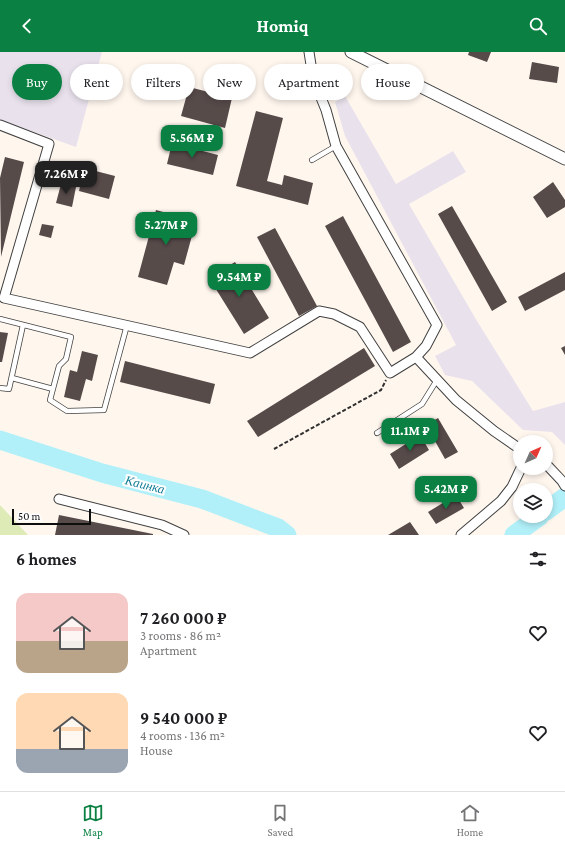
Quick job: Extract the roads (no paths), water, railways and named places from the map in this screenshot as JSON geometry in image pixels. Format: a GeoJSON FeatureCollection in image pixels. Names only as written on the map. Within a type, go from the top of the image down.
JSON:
{"type":"FeatureCollection","features":[{"type":"Feature","properties":{"kind":"street"},"geometry":{"type":"LineString","coordinates":[[0,125],[48,144],[4,298],[250,353],[319,311],[334,314],[360,327],[390,373],[416,357],[426,346],[436,325],[336,146],[326,110],[313,78],[309,52]]}},
{"type":"Feature","properties":{"kind":"street"},"geometry":{"type":"LineString","coordinates":[[351,52],[565,159]]}},
{"type":"Feature","properties":{"kind":"street"},"geometry":{"type":"LineString","coordinates":[[416,357],[456,400],[494,431],[513,444]]}},
{"type":"Feature","properties":{"kind":"street"},"geometry":{"type":"LineString","coordinates":[[553,471],[562,480],[565,486]]}},
{"type":"Feature","properties":{"kind":"street"},"geometry":{"type":"LineString","coordinates":[[461,535],[501,502],[512,487],[518,475]]}},
{"type":"Feature","properties":{"kind":"street"},"geometry":{"type":"LineString","coordinates":[[59,499],[162,526],[184,535]]}},
{"type":"Feature","properties":{"kind":"lane"},"geometry":{"type":"LineString","coordinates":[[312,160],[336,146]]}},
{"type":"Feature","properties":{"kind":"lane"},"geometry":{"type":"LineString","coordinates":[[0,319],[71,337],[66,359],[59,366],[50,400],[67,411],[104,410],[127,325]]}},
{"type":"Feature","properties":{"kind":"lane"},"geometry":{"type":"LineString","coordinates":[[0,388],[9,389],[23,325]]}},
{"type":"Feature","properties":{"kind":"lane"},"geometry":{"type":"LineString","coordinates":[[12,378],[53,389]]}},
{"type":"Feature","properties":{"kind":"lane"},"geometry":{"type":"LineString","coordinates":[[378,432],[422,404],[437,380]]}},
{"type":"Feature","properties":{"kind":"waterway","name":"Каинка"},"geometry":{"type":"LineString","coordinates":[[0,440],[102,473],[202,499],[278,528],[287,535]]}},
{"type":"Feature","properties":{"kind":"waterway","name":"Каинка"},"geometry":{"type":"LineString","coordinates":[[553,506],[565,497]]}},
{"type":"Feature","properties":{"kind":"waterway","name":"Каинка"},"geometry":{"type":"LineString","coordinates":[[514,535],[530,523]]}}]}
